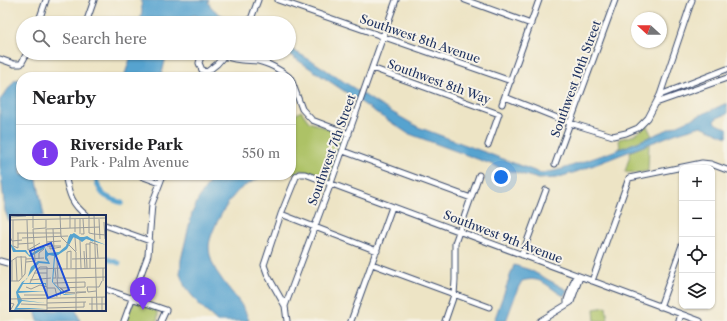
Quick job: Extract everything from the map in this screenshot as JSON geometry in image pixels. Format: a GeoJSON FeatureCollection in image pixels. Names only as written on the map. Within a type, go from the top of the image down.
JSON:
{"type":"FeatureCollection","features":[{"type":"Feature","properties":{"kind":"street"},"geometry":{"type":"LineString","coordinates":[[40,16],[46,0]]}},
{"type":"Feature","properties":{"kind":"street"},"geometry":{"type":"LineString","coordinates":[[88,16],[94,0]]}},
{"type":"Feature","properties":{"kind":"street"},"geometry":{"type":"LineString","coordinates":[[252,16],[258,0]]}},
{"type":"Feature","properties":{"kind":"street","name":"Southwest 8th Avenue"},"geometry":{"type":"LineString","coordinates":[[278,0],[382,37],[511,80]]}},
{"type":"Feature","properties":{"kind":"street","name":"Southwest 7th Street"},"geometry":{"type":"LineString","coordinates":[[285,306],[343,151],[396,0]]}},
{"type":"Feature","properties":{"kind":"street"},"geometry":{"type":"LineString","coordinates":[[467,0],[531,24]]}},
{"type":"Feature","properties":{"kind":"street"},"geometry":{"type":"LineString","coordinates":[[502,104],[540,0]]}},
{"type":"Feature","properties":{"kind":"street","name":"Southwest 10th Street"},"geometry":{"type":"LineString","coordinates":[[555,164],[615,0]]}},
{"type":"Feature","properties":{"kind":"street"},"geometry":{"type":"LineString","coordinates":[[505,97],[570,123],[613,136],[638,128],[648,118],[660,95],[692,0]]}},
{"type":"Feature","properties":{"kind":"street"},"geometry":{"type":"LineString","coordinates":[[0,59],[14,64],[21,64],[23,60]]}},
{"type":"Feature","properties":{"kind":"street"},"geometry":{"type":"LineString","coordinates":[[200,60],[199,63],[202,70],[208,72],[217,64],[219,60]]}},
{"type":"Feature","properties":{"kind":"street"},"geometry":{"type":"LineString","coordinates":[[232,60],[259,62],[282,72]]}},
{"type":"Feature","properties":{"kind":"street","name":"Southwest 8th Way"},"geometry":{"type":"LineString","coordinates":[[372,68],[499,114],[488,145]]}},
{"type":"Feature","properties":{"kind":"street"},"geometry":{"type":"LineString","coordinates":[[660,95],[727,69]]}},
{"type":"Feature","properties":{"kind":"street"},"geometry":{"type":"LineString","coordinates":[[656,103],[727,78]]}},
{"type":"Feature","properties":{"kind":"street"},"geometry":{"type":"LineString","coordinates":[[296,93],[302,109],[312,120],[348,134]]}},
{"type":"Feature","properties":{"kind":"street"},"geometry":{"type":"LineString","coordinates":[[343,151],[471,198]]}},
{"type":"Feature","properties":{"kind":"street"},"geometry":{"type":"LineString","coordinates":[[685,165],[694,163],[705,165]]}},
{"type":"Feature","properties":{"kind":"street"},"geometry":{"type":"LineString","coordinates":[[592,280],[628,178],[679,166]]}},
{"type":"Feature","properties":{"kind":"street"},"geometry":{"type":"LineString","coordinates":[[715,167],[727,170]]}},
{"type":"Feature","properties":{"kind":"street","name":"Southwest 9th Avenue"},"geometry":{"type":"LineString","coordinates":[[296,178],[299,174],[305,174],[331,183],[700,321]]}},
{"type":"Feature","properties":{"kind":"street"},"geometry":{"type":"LineString","coordinates":[[445,321],[454,295],[455,243],[479,175]]}},
{"type":"Feature","properties":{"kind":"street"},"geometry":{"type":"LineString","coordinates":[[66,180],[70,197],[78,210],[86,215]]}},
{"type":"Feature","properties":{"kind":"street"},"geometry":{"type":"LineString","coordinates":[[152,180],[160,183]]}},
{"type":"Feature","properties":{"kind":"street"},"geometry":{"type":"LineString","coordinates":[[124,321],[147,259],[150,241],[152,204],[161,180]]}},
{"type":"Feature","properties":{"kind":"street","name":"Southwest 9th Avenue"},"geometry":{"type":"LineString","coordinates":[[281,214],[295,180]]}},
{"type":"Feature","properties":{"kind":"street"},"geometry":{"type":"LineString","coordinates":[[522,255],[546,190]]}},
{"type":"Feature","properties":{"kind":"street"},"geometry":{"type":"LineString","coordinates":[[351,321],[392,207]]}},
{"type":"Feature","properties":{"kind":"street"},"geometry":{"type":"LineString","coordinates":[[287,321],[285,306],[268,276],[264,265],[281,214],[377,251]]}},
{"type":"Feature","properties":{"kind":"street"},"geometry":{"type":"LineString","coordinates":[[106,225],[150,241]]}},
{"type":"Feature","properties":{"kind":"street"},"geometry":{"type":"LineString","coordinates":[[660,307],[679,253]]}},
{"type":"Feature","properties":{"kind":"street"},"geometry":{"type":"LineString","coordinates":[[0,260],[10,264]]}},
{"type":"Feature","properties":{"kind":"street"},"geometry":{"type":"LineString","coordinates":[[372,264],[489,307]]}},
{"type":"Feature","properties":{"kind":"street"},"geometry":{"type":"LineString","coordinates":[[540,321],[567,304],[567,300],[578,276]]}},
{"type":"Feature","properties":{"kind":"street"},"geometry":{"type":"LineString","coordinates":[[106,289],[166,310],[161,321]]}},
{"type":"Feature","properties":{"kind":"street"},"geometry":{"type":"LineString","coordinates":[[679,321],[681,314]]}},
{"type":"Feature","properties":{"kind":"green space"},"geometry":{"type":"Polygon","coordinates":[[[301,111],[309,122],[346,135],[330,180],[301,170],[296,173],[296,114],[301,111]]]}},
{"type":"Feature","properties":{"kind":"green space"},"geometry":{"type":"Polygon","coordinates":[[[647,126],[652,136],[620,149],[619,139],[632,136],[647,126]]]}},
{"type":"Feature","properties":{"kind":"green space"},"geometry":{"type":"Polygon","coordinates":[[[649,144],[648,171],[637,173],[625,172],[631,151],[649,144]]]}},
{"type":"Feature","properties":{"kind":"green space"},"geometry":{"type":"Polygon","coordinates":[[[137,302],[149,305],[156,309],[158,312],[157,321],[125,321],[133,303],[137,302]]]}},
{"type":"Feature","properties":{"kind":"green space"},"geometry":{"type":"Polygon","coordinates":[[[606,307],[608,321],[595,321],[594,309],[606,307]]]}},
{"type":"Feature","properties":{"kind":"water"},"geometry":{"type":"Polygon","coordinates":[[[141,0],[209,0],[208,2],[214,10],[224,16],[141,16],[141,0]]]}},
{"type":"Feature","properties":{"kind":"water"},"geometry":{"type":"Polygon","coordinates":[[[296,52],[378,104],[418,127],[540,173],[554,171],[628,146],[727,103],[727,114],[717,118],[714,121],[716,124],[727,128],[727,137],[701,126],[677,133],[576,172],[556,178],[539,179],[507,170],[407,133],[296,59],[296,52]]]}},
{"type":"Feature","properties":{"kind":"water"},"geometry":{"type":"Polygon","coordinates":[[[130,60],[165,60],[162,72],[126,72],[130,60]]]}},
{"type":"Feature","properties":{"kind":"water"},"geometry":{"type":"Polygon","coordinates":[[[15,80],[16,180],[37,180],[44,215],[10,215],[10,224],[5,211],[0,166],[0,100],[15,80]]]}},
{"type":"Feature","properties":{"kind":"water"},"geometry":{"type":"Polygon","coordinates":[[[211,180],[255,180],[239,190],[230,201],[216,224],[209,246],[215,268],[244,308],[249,321],[217,321],[202,308],[185,287],[180,274],[181,260],[192,213],[199,198],[211,180]]]}},
{"type":"Feature","properties":{"kind":"water"},"geometry":{"type":"Polygon","coordinates":[[[514,265],[530,270],[567,290],[564,296],[540,281],[522,281],[506,321],[494,321],[514,265]]]}},
{"type":"Feature","properties":{"kind":"water"},"geometry":{"type":"Polygon","coordinates":[[[35,311],[76,311],[80,321],[38,321],[35,311]]]}},
{"type":"Feature","properties":{"kind":"waterway"},"geometry":{"type":"LineString","coordinates":[[97,180],[101,191],[106,197],[122,203]]}},
{"type":"Feature","properties":{"kind":"waterway"},"geometry":{"type":"LineString","coordinates":[[106,258],[119,263]]}},
{"type":"Feature","properties":{"kind":"place","name":"Riverside Park"},"geometry":{"type":"Point","coordinates":[143,310]}}]}
